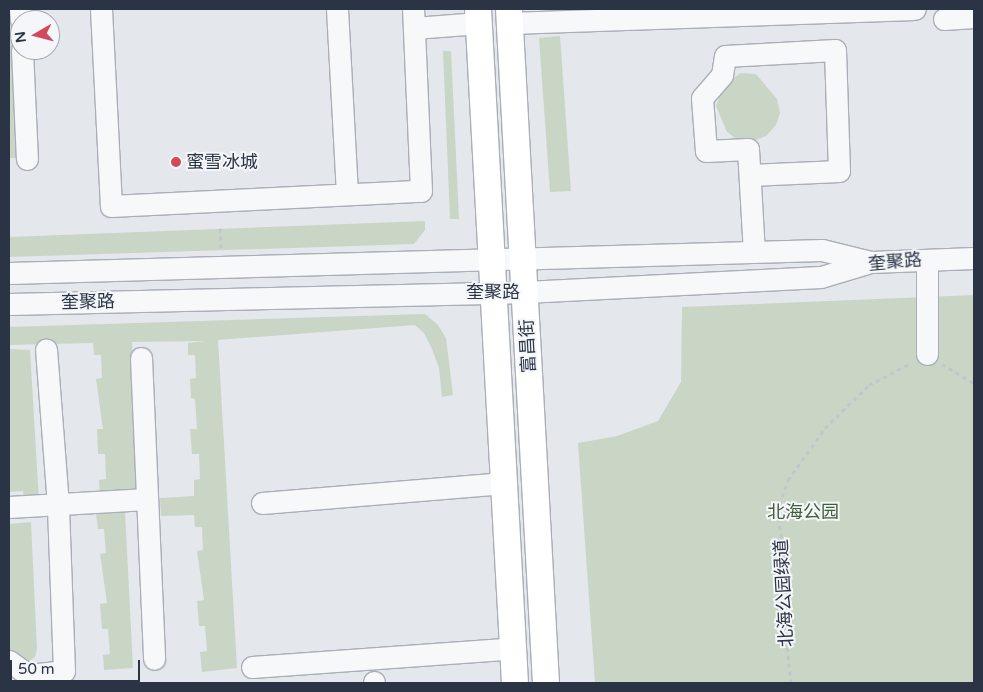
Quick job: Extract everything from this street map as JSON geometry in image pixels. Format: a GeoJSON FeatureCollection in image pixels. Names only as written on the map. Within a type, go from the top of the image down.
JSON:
{"type":"FeatureCollection","features":[{"type":"Feature","properties":{"kind":"main road","name":"富昌街"},"geometry":{"type":"LineString","coordinates":[[478,16],[516,683]]}},
{"type":"Feature","properties":{"kind":"main road","name":"富昌街"},"geometry":{"type":"LineString","coordinates":[[509,16],[546,683]]}},
{"type":"Feature","properties":{"kind":"street"},"geometry":{"type":"LineString","coordinates":[[101,9],[110,206],[421,191],[413,18],[478,16]]}},
{"type":"Feature","properties":{"kind":"street"},"geometry":{"type":"LineString","coordinates":[[337,9],[347,194]]}},
{"type":"Feature","properties":{"kind":"street"},"geometry":{"type":"LineString","coordinates":[[509,16],[916,9]]}},
{"type":"Feature","properties":{"kind":"street"},"geometry":{"type":"LineString","coordinates":[[944,19],[974,17]]}},
{"type":"Feature","properties":{"kind":"street"},"geometry":{"type":"LineString","coordinates":[[750,175],[839,171],[835,50],[726,56],[722,75],[702,98],[706,151],[748,149],[754,252]]}},
{"type":"Feature","properties":{"kind":"street"},"geometry":{"type":"LineString","coordinates":[[22,60],[27,159]]}},
{"type":"Feature","properties":{"kind":"street"},"geometry":{"type":"LineString","coordinates":[[9,273],[822,250],[871,262]]}},
{"type":"Feature","properties":{"kind":"street","name":"奎聚路"},"geometry":{"type":"LineString","coordinates":[[9,304],[494,291],[524,292],[821,277],[871,262],[974,258]]}},
{"type":"Feature","properties":{"kind":"street"},"geometry":{"type":"LineString","coordinates":[[926,354],[927,260]]}},
{"type":"Feature","properties":{"kind":"street"},"geometry":{"type":"LineString","coordinates":[[9,661],[28,679],[64,671],[58,504],[46,349]]}},
{"type":"Feature","properties":{"kind":"street"},"geometry":{"type":"LineString","coordinates":[[141,358],[154,658]]}},
{"type":"Feature","properties":{"kind":"street"},"geometry":{"type":"LineString","coordinates":[[262,503],[504,483]]}},
{"type":"Feature","properties":{"kind":"street"},"geometry":{"type":"LineString","coordinates":[[9,507],[147,500]]}},
{"type":"Feature","properties":{"kind":"street"},"geometry":{"type":"LineString","coordinates":[[252,667],[514,648]]}},
{"type":"Feature","properties":{"kind":"path"},"geometry":{"type":"LineString","coordinates":[[926,354],[974,382]]}},
{"type":"Feature","properties":{"kind":"path","name":"北海公园绿道"},"geometry":{"type":"LineString","coordinates":[[791,683],[786,638],[784,553],[777,512],[788,480],[825,428],[868,385],[926,354]]}},
{"type":"Feature","properties":{"kind":"green space"},"geometry":{"type":"Polygon","coordinates":[[[9,9],[13,9],[10,10],[10,60],[15,60],[20,158],[9,158],[9,9]]]}},
{"type":"Feature","properties":{"kind":"green space"},"geometry":{"type":"Polygon","coordinates":[[[560,36],[571,191],[550,192],[539,38],[560,36]]]}},
{"type":"Feature","properties":{"kind":"green space"},"geometry":{"type":"Polygon","coordinates":[[[443,51],[451,51],[459,219],[450,219],[443,51]]]}},
{"type":"Feature","properties":{"kind":"green space"},"geometry":{"type":"Polygon","coordinates":[[[741,73],[756,74],[777,99],[780,113],[776,125],[766,136],[756,140],[735,138],[727,132],[716,106],[725,83],[741,73]]]}},
{"type":"Feature","properties":{"kind":"green space"},"geometry":{"type":"Polygon","coordinates":[[[425,221],[425,230],[414,244],[9,257],[9,237],[425,221]]]}},
{"type":"Feature","properties":{"kind":"green space","name":"北海公园"},"geometry":{"type":"Polygon","coordinates":[[[974,295],[974,683],[595,683],[578,443],[617,436],[658,421],[681,382],[682,307],[974,295]]]}},
{"type":"Feature","properties":{"kind":"green space"},"geometry":{"type":"Polygon","coordinates":[[[425,314],[438,325],[446,338],[453,395],[442,397],[439,368],[432,349],[424,333],[415,325],[218,340],[237,668],[202,672],[200,652],[207,651],[205,626],[199,626],[197,601],[204,600],[197,551],[203,550],[202,527],[195,527],[194,515],[161,516],[160,498],[194,496],[194,480],[200,479],[199,454],[192,454],[190,429],[197,429],[195,399],[191,398],[190,379],[196,378],[195,355],[188,355],[188,343],[205,341],[132,342],[137,493],[100,496],[99,480],[106,479],[105,454],[98,454],[97,429],[103,429],[96,379],[102,378],[101,355],[94,355],[93,343],[9,345],[9,327],[425,314]]]}},
{"type":"Feature","properties":{"kind":"green space"},"geometry":{"type":"Polygon","coordinates":[[[9,349],[30,350],[39,502],[24,505],[23,491],[9,492],[9,349]]]}},
{"type":"Feature","properties":{"kind":"green space"},"geometry":{"type":"Polygon","coordinates":[[[125,512],[133,668],[104,670],[103,655],[110,654],[108,629],[102,629],[100,604],[107,603],[100,554],[106,553],[104,529],[98,529],[96,513],[125,512]]]}},
{"type":"Feature","properties":{"kind":"green space"},"geometry":{"type":"Polygon","coordinates":[[[31,522],[37,649],[35,657],[28,662],[9,653],[9,524],[31,522]]]}},
{"type":"Feature","properties":{"kind":"place","name":"蜜雪冰城"},"geometry":{"type":"Point","coordinates":[176,162]}}]}
